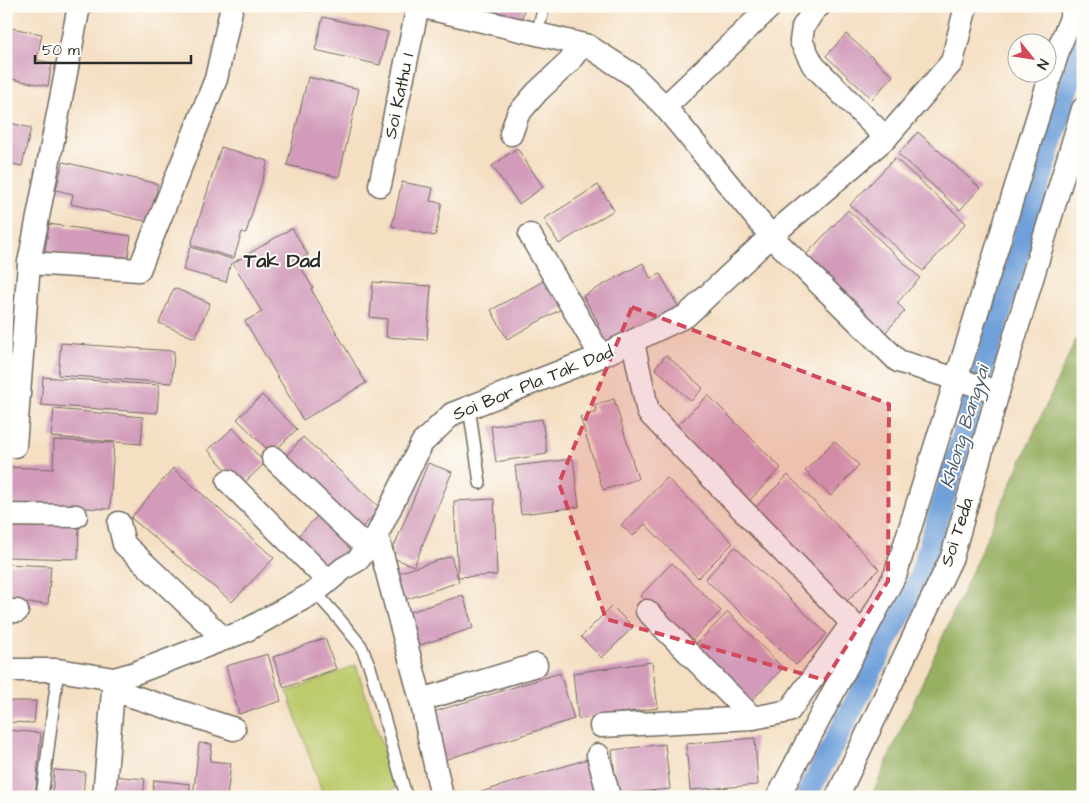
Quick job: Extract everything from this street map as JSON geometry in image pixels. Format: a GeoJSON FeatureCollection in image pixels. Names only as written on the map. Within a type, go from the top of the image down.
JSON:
{"type":"FeatureCollection","features":[{"type":"Feature","properties":{"kind":"street"},"geometry":{"type":"LineString","coordinates":[[6,446],[15,446],[28,263],[79,6]]}},
{"type":"Feature","properties":{"kind":"street"},"geometry":{"type":"LineString","coordinates":[[28,263],[139,270],[216,79],[232,6]]}},
{"type":"Feature","properties":{"kind":"street"},"geometry":{"type":"LineString","coordinates":[[419,6],[588,46],[633,75],[666,107],[771,236],[898,361],[998,392]]}},
{"type":"Feature","properties":{"kind":"street","name":"Soi Kathu 1"},"geometry":{"type":"LineString","coordinates":[[380,185],[419,6]]}},
{"type":"Feature","properties":{"kind":"street"},"geometry":{"type":"LineString","coordinates":[[666,107],[771,6]]}},
{"type":"Feature","properties":{"kind":"street"},"geometry":{"type":"LineString","coordinates":[[819,6],[803,26],[801,41],[813,65],[886,138]]}},
{"type":"Feature","properties":{"kind":"street","name":"Soi Bor Pla Tak Dad"},"geometry":{"type":"LineString","coordinates":[[6,670],[58,670],[114,684],[135,673],[245,631],[321,587],[344,568],[358,560],[372,541],[422,442],[452,414],[601,356],[686,316],[771,236],[886,138],[952,62],[966,6]]}},
{"type":"Feature","properties":{"kind":"street"},"geometry":{"type":"LineString","coordinates":[[778,797],[896,573],[1060,45],[1076,6]]}},
{"type":"Feature","properties":{"kind":"street"},"geometry":{"type":"LineString","coordinates":[[511,134],[518,114],[537,92],[569,62],[580,46],[588,46]]}},
{"type":"Feature","properties":{"kind":"street","name":"Soi Teda"},"geometry":{"type":"LineString","coordinates":[[837,797],[952,557],[998,392],[1083,109]]}},
{"type":"Feature","properties":{"kind":"street"},"geometry":{"type":"LineString","coordinates":[[530,235],[601,356]]}},
{"type":"Feature","properties":{"kind":"street"},"geometry":{"type":"LineString","coordinates":[[601,726],[753,718],[789,711],[852,623],[648,412],[633,342]]}},
{"type":"Feature","properties":{"kind":"street"},"geometry":{"type":"LineString","coordinates":[[273,458],[372,541],[421,700],[442,797]]}},
{"type":"Feature","properties":{"kind":"street"},"geometry":{"type":"LineString","coordinates":[[228,481],[321,587]]}},
{"type":"Feature","properties":{"kind":"street"},"geometry":{"type":"LineString","coordinates":[[6,515],[76,516]]}},
{"type":"Feature","properties":{"kind":"street"},"geometry":{"type":"LineString","coordinates":[[119,524],[124,544],[224,639]]}},
{"type":"Feature","properties":{"kind":"street"},"geometry":{"type":"LineString","coordinates":[[647,611],[753,718]]}},
{"type":"Feature","properties":{"kind":"street"},"geometry":{"type":"LineString","coordinates":[[421,700],[536,665]]}},
{"type":"Feature","properties":{"kind":"street"},"geometry":{"type":"LineString","coordinates":[[104,797],[114,684],[234,728]]}},
{"type":"Feature","properties":{"kind":"street"},"geometry":{"type":"LineString","coordinates":[[598,755],[609,797]]}},
{"type":"Feature","properties":{"kind":"lane"},"geometry":{"type":"LineString","coordinates":[[538,34],[544,6]]}},
{"type":"Feature","properties":{"kind":"lane"},"geometry":{"type":"LineString","coordinates":[[469,407],[480,482]]}},
{"type":"Feature","properties":{"kind":"lane"},"geometry":{"type":"LineString","coordinates":[[321,587],[340,620],[361,646],[370,667],[406,796]]}},
{"type":"Feature","properties":{"kind":"lane"},"geometry":{"type":"LineString","coordinates":[[42,797],[58,670]]}},
{"type":"Feature","properties":{"kind":"highlighted area"},"geometry":{"type":"Polygon","coordinates":[[[632,307],[889,404],[888,581],[825,680],[606,619],[559,483],[632,307]]]}},
{"type":"Feature","properties":{"kind":"green space"},"geometry":{"type":"Polygon","coordinates":[[[1083,323],[1083,797],[871,797],[1083,323]]]}},
{"type":"Feature","properties":{"kind":"green space"},"geometry":{"type":"Polygon","coordinates":[[[356,665],[396,788],[372,797],[324,797],[287,692],[356,665]]]}},
{"type":"Feature","properties":{"kind":"building"},"geometry":{"type":"Polygon","coordinates":[[[292,6],[313,6],[311,12],[292,6]]]}},
{"type":"Feature","properties":{"kind":"building"},"geometry":{"type":"Polygon","coordinates":[[[489,6],[525,6],[521,23],[487,14],[489,6]]]}},
{"type":"Feature","properties":{"kind":"building"},"geometry":{"type":"Polygon","coordinates":[[[323,17],[388,32],[380,65],[315,50],[323,17]]]}},
{"type":"Feature","properties":{"kind":"building"},"geometry":{"type":"Polygon","coordinates":[[[6,27],[42,34],[37,60],[52,63],[48,86],[6,78],[6,27]]]}},
{"type":"Feature","properties":{"kind":"building"},"geometry":{"type":"Polygon","coordinates":[[[846,34],[893,76],[872,99],[826,56],[846,34]]]}},
{"type":"Feature","properties":{"kind":"building"},"geometry":{"type":"Polygon","coordinates":[[[308,77],[359,89],[339,177],[287,165],[308,77]]]}},
{"type":"Feature","properties":{"kind":"building"},"geometry":{"type":"Polygon","coordinates":[[[6,122],[31,128],[22,166],[6,163],[6,122]]]}},
{"type":"Feature","properties":{"kind":"building"},"geometry":{"type":"Polygon","coordinates":[[[918,132],[980,188],[960,210],[898,154],[918,132]]]}},
{"type":"Feature","properties":{"kind":"building"},"geometry":{"type":"Polygon","coordinates":[[[221,147],[268,161],[246,233],[242,232],[234,258],[191,245],[221,147]]]}},
{"type":"Feature","properties":{"kind":"building"},"geometry":{"type":"Polygon","coordinates":[[[517,148],[543,187],[519,204],[492,166],[517,148]]]}},
{"type":"Feature","properties":{"kind":"building"},"geometry":{"type":"Polygon","coordinates":[[[895,158],[966,223],[923,271],[850,205],[895,158]]]}},
{"type":"Feature","properties":{"kind":"building"},"geometry":{"type":"Polygon","coordinates":[[[63,162],[158,184],[149,222],[71,204],[73,194],[56,190],[63,162]]]}},
{"type":"Feature","properties":{"kind":"building"},"geometry":{"type":"Polygon","coordinates":[[[402,182],[433,188],[430,201],[442,203],[435,236],[392,226],[402,182]]]}},
{"type":"Feature","properties":{"kind":"building"},"geometry":{"type":"Polygon","coordinates":[[[598,185],[614,210],[559,244],[544,219],[598,185]]]}},
{"type":"Feature","properties":{"kind":"building"},"geometry":{"type":"Polygon","coordinates":[[[848,210],[920,278],[897,303],[905,311],[883,335],[802,259],[848,210]]]}},
{"type":"Feature","properties":{"kind":"building"},"geometry":{"type":"Polygon","coordinates":[[[49,224],[131,236],[127,264],[45,252],[49,224]]]}},
{"type":"Feature","properties":{"kind":"building"},"geometry":{"type":"Polygon","coordinates":[[[292,228],[308,255],[297,261],[313,288],[311,289],[366,383],[303,420],[245,321],[262,312],[233,263],[292,228]]]}},
{"type":"Feature","properties":{"kind":"building"},"geometry":{"type":"Polygon","coordinates":[[[190,247],[232,259],[226,282],[183,270],[190,247]]]}},
{"type":"Feature","properties":{"kind":"building"},"geometry":{"type":"Polygon","coordinates":[[[643,263],[651,279],[660,274],[678,306],[608,346],[597,325],[599,324],[583,296],[643,263]]]}},
{"type":"Feature","properties":{"kind":"building"},"geometry":{"type":"Polygon","coordinates":[[[549,278],[565,307],[507,339],[491,310],[549,278]]]}},
{"type":"Feature","properties":{"kind":"building"},"geometry":{"type":"Polygon","coordinates":[[[373,282],[431,286],[427,340],[386,337],[387,319],[370,317],[373,282]]]}},
{"type":"Feature","properties":{"kind":"building"},"geometry":{"type":"Polygon","coordinates":[[[174,288],[210,303],[195,338],[159,323],[174,288]]]}},
{"type":"Feature","properties":{"kind":"building"},"geometry":{"type":"Polygon","coordinates":[[[61,343],[174,351],[172,383],[58,375],[61,343]]]}},
{"type":"Feature","properties":{"kind":"building"},"geometry":{"type":"Polygon","coordinates":[[[666,355],[703,388],[691,401],[655,368],[666,355]]]}},
{"type":"Feature","properties":{"kind":"building"},"geometry":{"type":"Polygon","coordinates":[[[43,377],[159,385],[157,413],[41,405],[43,377]]]}},
{"type":"Feature","properties":{"kind":"building"},"geometry":{"type":"Polygon","coordinates":[[[262,395],[297,429],[272,454],[237,419],[262,395]]]}},
{"type":"Feature","properties":{"kind":"building"},"geometry":{"type":"Polygon","coordinates":[[[708,395],[781,468],[748,502],[675,428],[708,395]]]}},
{"type":"Feature","properties":{"kind":"building"},"geometry":{"type":"Polygon","coordinates":[[[614,399],[638,479],[603,490],[580,417],[597,412],[594,405],[614,399]]]}},
{"type":"Feature","properties":{"kind":"building"},"geometry":{"type":"Polygon","coordinates":[[[54,409],[143,417],[141,444],[51,437],[54,409]]]}},
{"type":"Feature","properties":{"kind":"building"},"geometry":{"type":"Polygon","coordinates":[[[542,419],[547,454],[496,462],[491,426],[542,419]]]}},
{"type":"Feature","properties":{"kind":"building"},"geometry":{"type":"Polygon","coordinates":[[[233,428],[265,463],[241,486],[208,450],[233,428]]]}},
{"type":"Feature","properties":{"kind":"building"},"geometry":{"type":"Polygon","coordinates":[[[303,437],[380,508],[361,529],[283,459],[303,437]]]}},
{"type":"Feature","properties":{"kind":"building"},"geometry":{"type":"Polygon","coordinates":[[[54,440],[114,443],[110,509],[6,505],[6,467],[53,469],[54,440]]]}},
{"type":"Feature","properties":{"kind":"building"},"geometry":{"type":"Polygon","coordinates":[[[834,441],[859,465],[831,496],[805,471],[834,441]]]}},
{"type":"Feature","properties":{"kind":"building"},"geometry":{"type":"Polygon","coordinates":[[[573,459],[579,507],[521,514],[515,466],[573,459]]]}},
{"type":"Feature","properties":{"kind":"building"},"geometry":{"type":"Polygon","coordinates":[[[428,463],[452,472],[414,566],[390,557],[428,463]]]}},
{"type":"Feature","properties":{"kind":"building"},"geometry":{"type":"Polygon","coordinates":[[[173,468],[274,558],[232,602],[131,518],[173,468]]]}},
{"type":"Feature","properties":{"kind":"building"},"geometry":{"type":"Polygon","coordinates":[[[788,475],[879,569],[845,603],[754,509],[788,475]]]}},
{"type":"Feature","properties":{"kind":"building"},"geometry":{"type":"Polygon","coordinates":[[[667,478],[733,543],[698,578],[645,524],[633,536],[621,525],[667,478]]]}},
{"type":"Feature","properties":{"kind":"building"},"geometry":{"type":"Polygon","coordinates":[[[494,499],[497,575],[458,577],[454,501],[494,499]]]}},
{"type":"Feature","properties":{"kind":"building"},"geometry":{"type":"Polygon","coordinates":[[[321,512],[356,546],[331,572],[296,538],[321,512]]]}},
{"type":"Feature","properties":{"kind":"building"},"geometry":{"type":"Polygon","coordinates":[[[12,522],[79,524],[78,559],[6,557],[6,526],[12,526],[12,522]]]}},
{"type":"Feature","properties":{"kind":"building"},"geometry":{"type":"Polygon","coordinates":[[[735,547],[827,634],[796,665],[705,579],[735,547]]]}},
{"type":"Feature","properties":{"kind":"building"},"geometry":{"type":"Polygon","coordinates":[[[451,556],[459,582],[401,601],[392,575],[451,556]]]}},
{"type":"Feature","properties":{"kind":"building"},"geometry":{"type":"Polygon","coordinates":[[[672,563],[721,611],[688,644],[640,596],[672,563]]]}},
{"type":"Feature","properties":{"kind":"building"},"geometry":{"type":"Polygon","coordinates":[[[6,564],[51,566],[48,604],[6,602],[6,564]]]}},
{"type":"Feature","properties":{"kind":"building"},"geometry":{"type":"Polygon","coordinates":[[[463,595],[473,628],[414,647],[404,614],[463,595]]]}},
{"type":"Feature","properties":{"kind":"building"},"geometry":{"type":"Polygon","coordinates":[[[612,606],[633,627],[602,658],[581,637],[612,606]]]}},
{"type":"Feature","properties":{"kind":"building"},"geometry":{"type":"Polygon","coordinates":[[[728,612],[783,668],[751,701],[695,645],[728,612]]]}},
{"type":"Feature","properties":{"kind":"building"},"geometry":{"type":"Polygon","coordinates":[[[325,638],[336,669],[284,688],[273,657],[325,638]]]}},
{"type":"Feature","properties":{"kind":"building"},"geometry":{"type":"Polygon","coordinates":[[[268,654],[281,701],[239,714],[226,666],[268,654]]]}},
{"type":"Feature","properties":{"kind":"building"},"geometry":{"type":"Polygon","coordinates":[[[652,662],[658,708],[578,719],[573,673],[652,662]]]}},
{"type":"Feature","properties":{"kind":"building"},"geometry":{"type":"Polygon","coordinates":[[[560,673],[574,719],[444,760],[430,713],[560,673]]]}},
{"type":"Feature","properties":{"kind":"building"},"geometry":{"type":"Polygon","coordinates":[[[6,701],[36,701],[34,723],[6,722],[6,701]]]}},
{"type":"Feature","properties":{"kind":"building"},"geometry":{"type":"Polygon","coordinates":[[[6,730],[41,733],[35,797],[6,797],[6,730]]]}},
{"type":"Feature","properties":{"kind":"building"},"geometry":{"type":"Polygon","coordinates":[[[755,738],[758,785],[690,790],[686,744],[755,738]]]}},
{"type":"Feature","properties":{"kind":"building"},"geometry":{"type":"Polygon","coordinates":[[[199,743],[212,744],[210,761],[231,763],[227,797],[193,797],[199,743]]]}},
{"type":"Feature","properties":{"kind":"building"},"geometry":{"type":"Polygon","coordinates":[[[665,744],[670,789],[617,794],[612,750],[665,744]]]}},
{"type":"Feature","properties":{"kind":"building"},"geometry":{"type":"Polygon","coordinates":[[[591,758],[601,790],[579,797],[465,797],[591,758]]]}},
{"type":"Feature","properties":{"kind":"building"},"geometry":{"type":"Polygon","coordinates":[[[54,770],[85,772],[83,797],[52,797],[54,770]]]}},
{"type":"Feature","properties":{"kind":"building"},"geometry":{"type":"Polygon","coordinates":[[[112,776],[145,779],[143,797],[110,797],[112,776]]]}},
{"type":"Feature","properties":{"kind":"building"},"geometry":{"type":"Polygon","coordinates":[[[154,780],[190,784],[189,797],[152,797],[154,780]]]}},
{"type":"Feature","properties":{"kind":"waterway","name":"Khlong Bangyai"},"geometry":{"type":"LineString","coordinates":[[806,797],[920,577],[1083,40]]}},
{"type":"Feature","properties":{"kind":"district","name":"Tak Dad"},"geometry":{"type":"Point","coordinates":[282,261]}}]}
